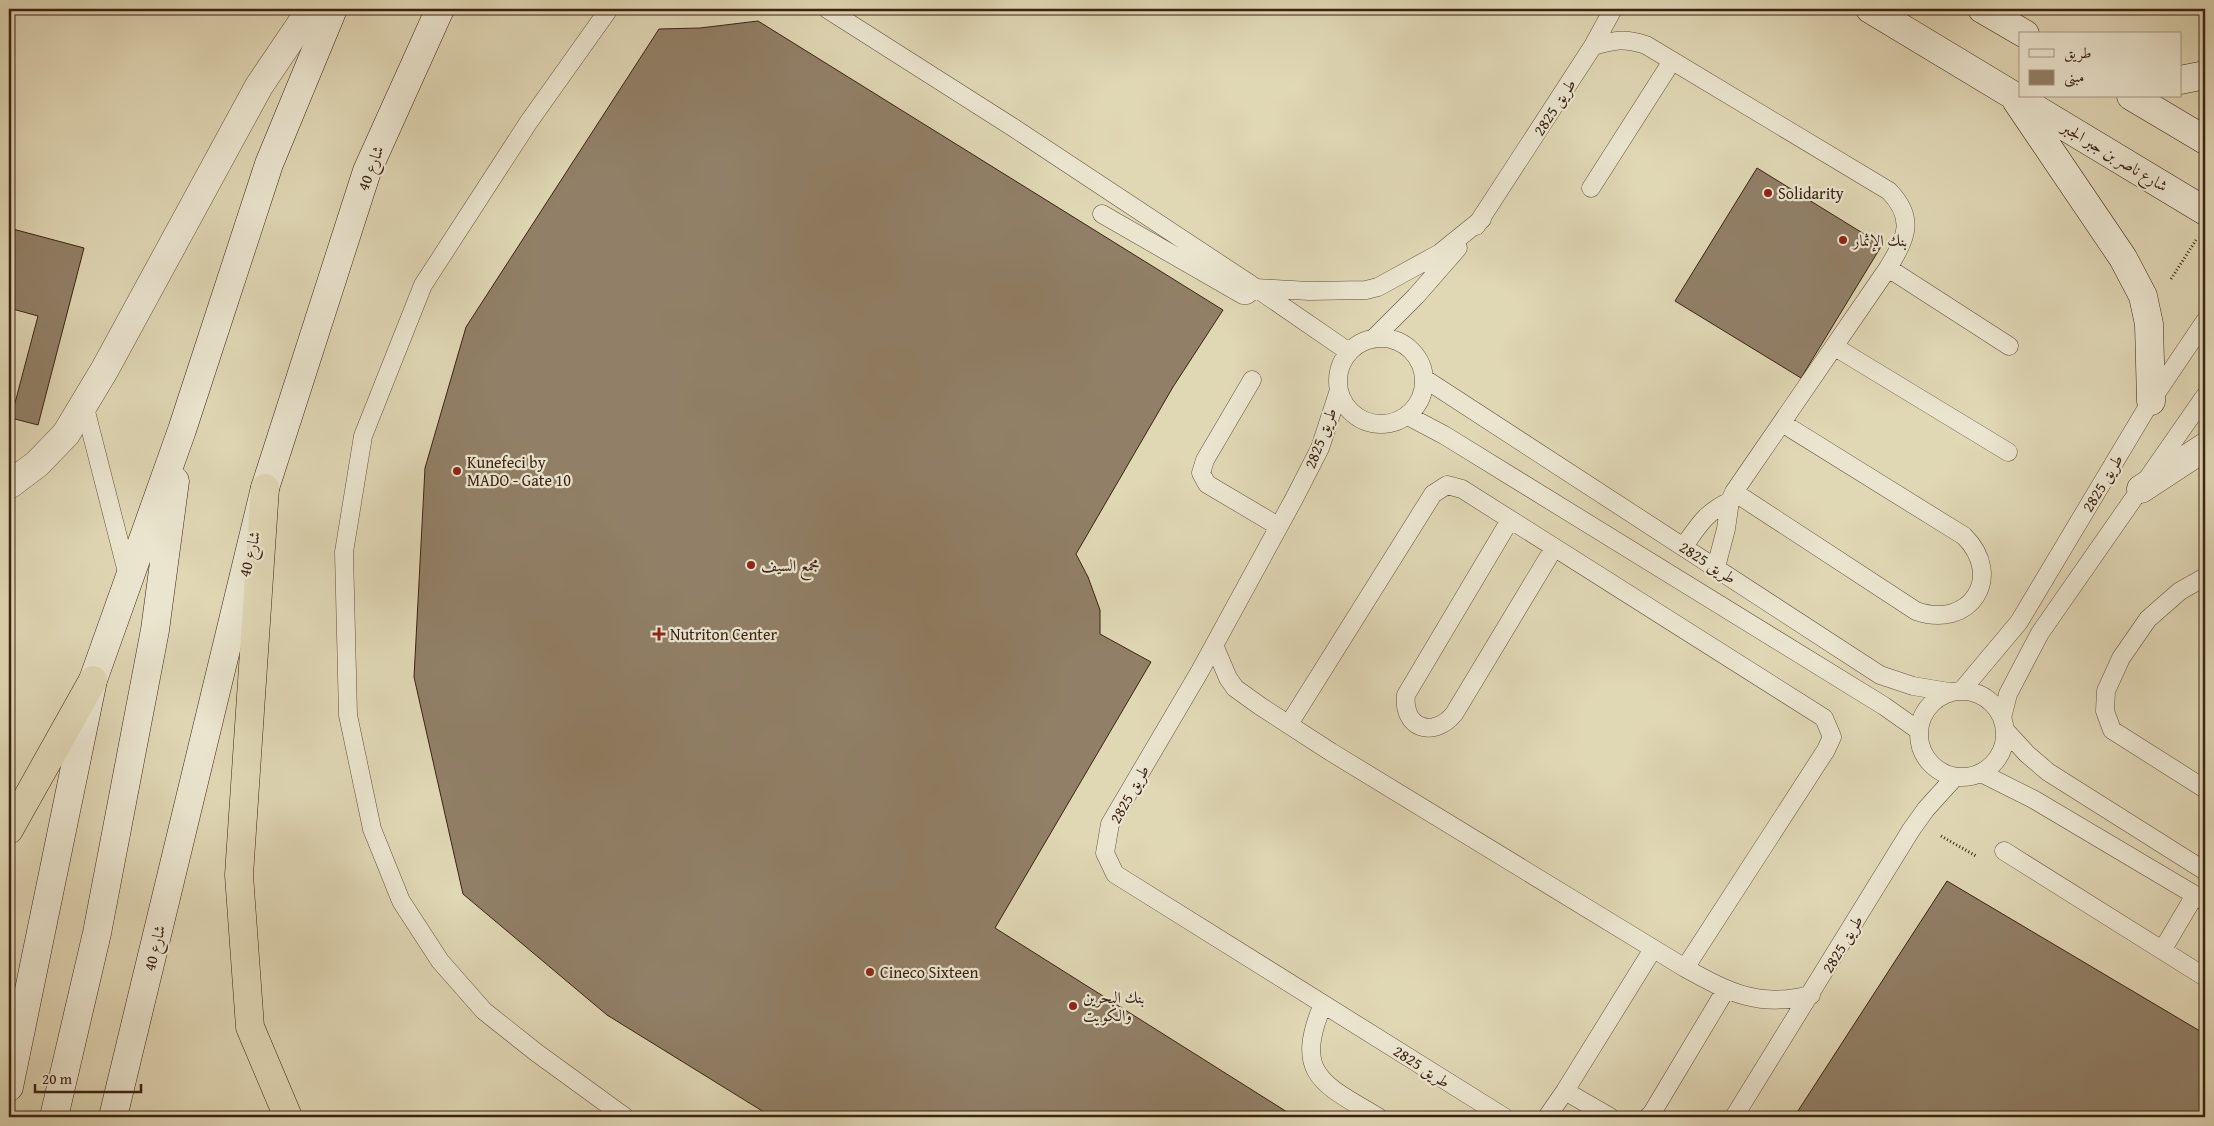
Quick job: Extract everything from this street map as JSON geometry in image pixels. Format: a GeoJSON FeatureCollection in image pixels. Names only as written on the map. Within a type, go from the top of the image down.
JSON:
{"type":"FeatureCollection","features":[{"type":"Feature","properties":{"kind":"highway"},"geometry":{"type":"LineString","coordinates":[[265,488],[239,874],[250,1027],[288,1117]]}},
{"type":"Feature","properties":{"kind":"highway"},"geometry":{"type":"LineString","coordinates":[[9,830],[92,680]]}},
{"type":"Feature","properties":{"kind":"main road"},"geometry":{"type":"LineString","coordinates":[[9,484],[37,464],[66,434],[259,86],[311,9]]}},
{"type":"Feature","properties":{"kind":"main road"},"geometry":{"type":"LineString","coordinates":[[9,1087],[92,680],[182,430],[269,164],[333,9]]}},
{"type":"Feature","properties":{"kind":"main road","name":"شارع 40"},"geometry":{"type":"LineString","coordinates":[[113,1117],[265,488],[367,171],[440,9]]}},
{"type":"Feature","properties":{"kind":"main road","name":"شارع ناصر بن جبر الجبر"},"geometry":{"type":"LineString","coordinates":[[1870,9],[2019,97]]}},
{"type":"Feature","properties":{"kind":"main road"},"geometry":{"type":"LineString","coordinates":[[1982,9],[2022,32]]}},
{"type":"Feature","properties":{"kind":"main road"},"geometry":{"type":"LineString","coordinates":[[2182,80],[2205,75]]}},
{"type":"Feature","properties":{"kind":"main road"},"geometry":{"type":"LineString","coordinates":[[2011,92],[2123,258],[2143,296],[2149,324],[2151,401]]}},
{"type":"Feature","properties":{"kind":"main road","name":"شارع ناصر بن جبر الجبر"},"geometry":{"type":"LineString","coordinates":[[2020,98],[2203,222]]}},
{"type":"Feature","properties":{"kind":"main road"},"geometry":{"type":"LineString","coordinates":[[2134,98],[2205,140]]}},
{"type":"Feature","properties":{"kind":"main road"},"geometry":{"type":"LineString","coordinates":[[54,1117],[97,933],[155,630],[182,430]]}},
{"type":"Feature","properties":{"kind":"main road"},"geometry":{"type":"LineString","coordinates":[[2141,489],[2205,447]]}},
{"type":"Feature","properties":{"kind":"lane"},"geometry":{"type":"LineString","coordinates":[[609,9],[528,123],[423,285],[363,436],[344,552],[348,715],[372,829],[401,901],[440,962],[484,1011],[537,1053],[626,1117]]}},
{"type":"Feature","properties":{"kind":"lane"},"geometry":{"type":"LineString","coordinates":[[827,9],[1022,134],[1256,288],[1349,352]]}},
{"type":"Feature","properties":{"kind":"lane","name":"طريق 2825"},"geometry":{"type":"LineString","coordinates":[[1613,9],[1593,46],[1482,219],[1416,296],[1373,339],[1360,344],[1349,352],[1342,363],[1338,376],[1339,390],[1344,404],[1354,415],[1366,422],[1381,425],[1396,423],[1408,416],[1444,435],[1884,706],[1918,730],[1921,717],[1928,706],[1955,691],[2019,622],[2151,401],[2205,322]]}},
{"type":"Feature","properties":{"kind":"lane"},"geometry":{"type":"LineString","coordinates":[[1593,46],[1620,39],[1646,45],[1889,191],[1904,210],[1905,236],[1888,268],[1732,496],[1700,521],[1684,546]]}},
{"type":"Feature","properties":{"kind":"lane"},"geometry":{"type":"LineString","coordinates":[[1591,188],[1672,61]]}},
{"type":"Feature","properties":{"kind":"lane"},"geometry":{"type":"LineString","coordinates":[[1102,214],[1243,295],[1256,288],[1309,291],[1366,290],[1378,286],[1440,253],[1482,219]]}},
{"type":"Feature","properties":{"kind":"lane"},"geometry":{"type":"LineString","coordinates":[[1888,268],[2008,346]]}},
{"type":"Feature","properties":{"kind":"lane"},"geometry":{"type":"LineString","coordinates":[[1373,339],[1391,339],[1408,347],[1417,356],[1425,379],[1423,393],[1418,406],[1408,416]]}},
{"type":"Feature","properties":{"kind":"lane"},"geometry":{"type":"LineString","coordinates":[[1835,347],[2008,452]]}},
{"type":"Feature","properties":{"kind":"lane","name":"طريق 2825"},"geometry":{"type":"LineString","coordinates":[[1425,379],[1880,675],[1913,686],[1955,691],[1986,698],[1995,707],[2003,724],[2027,754],[2048,772],[2205,872]]}},
{"type":"Feature","properties":{"kind":"lane"},"geometry":{"type":"LineString","coordinates":[[1252,380],[1204,460],[1200,474],[1207,484],[1278,526]]}},
{"type":"Feature","properties":{"kind":"lane","name":"طريق 2825"},"geometry":{"type":"LineString","coordinates":[[1339,390],[1320,448],[1214,646],[1110,824],[1105,853],[1115,874],[1504,1117]]}},
{"type":"Feature","properties":{"kind":"lane","name":"طريق 2825"},"geometry":{"type":"LineString","coordinates":[[1981,773],[1992,765],[2004,744],[2003,724],[2008,694],[2033,644],[2205,396]]}},
{"type":"Feature","properties":{"kind":"lane"},"geometry":{"type":"LineString","coordinates":[[84,404],[128,576]]}},
{"type":"Feature","properties":{"kind":"lane"},"geometry":{"type":"LineString","coordinates":[[1732,496],[1916,611],[1942,616],[1955,613],[1967,606],[1976,596],[1981,583],[1980,557],[1964,536],[1782,423]]}},
{"type":"Feature","properties":{"kind":"lane"},"geometry":{"type":"LineString","coordinates":[[1289,724],[1433,494],[1447,485],[1462,489],[1824,718],[1832,736],[1826,750],[1685,968]]}},
{"type":"Feature","properties":{"kind":"lane"},"geometry":{"type":"LineString","coordinates":[[1716,567],[1732,496]]}},
{"type":"Feature","properties":{"kind":"lane"},"geometry":{"type":"LineString","coordinates":[[1510,520],[1406,694],[1405,706],[1408,716],[1416,724],[1426,728],[1438,728],[1454,714],[1554,548]]}},
{"type":"Feature","properties":{"kind":"lane"},"geometry":{"type":"LineString","coordinates":[[2205,577],[2180,591],[2148,619],[2121,658],[2106,691],[2106,711],[2112,730],[2205,789]]}},
{"type":"Feature","properties":{"kind":"lane"},"geometry":{"type":"LineString","coordinates":[[1214,646],[1228,678],[1235,688],[1289,724],[1685,968],[1725,990],[1764,1000],[1790,1000],[1811,994]]}},
{"type":"Feature","properties":{"kind":"lane"},"geometry":{"type":"LineString","coordinates":[[1918,730],[1919,743],[1924,755],[1932,765],[1943,773],[1955,777],[1981,773],[2050,808],[2200,898],[2163,949]]}},
{"type":"Feature","properties":{"kind":"lane","name":"طريق 2825"},"geometry":{"type":"LineString","coordinates":[[1734,1117],[1912,830],[1926,810],[1955,777]]}},
{"type":"Feature","properties":{"kind":"lane"},"geometry":{"type":"LineString","coordinates":[[2004,851],[2205,977]]}},
{"type":"Feature","properties":{"kind":"lane"},"geometry":{"type":"LineString","coordinates":[[1547,1117],[1653,949]]}},
{"type":"Feature","properties":{"kind":"lane"},"geometry":{"type":"LineString","coordinates":[[1648,1117],[1725,990]]}},
{"type":"Feature","properties":{"kind":"lane"},"geometry":{"type":"LineString","coordinates":[[1323,1004],[1316,1020],[1311,1046],[1311,1058],[1314,1069],[1329,1088],[1378,1117]]}},
{"type":"Feature","properties":{"kind":"lane"},"geometry":{"type":"LineString","coordinates":[[1565,1091],[1610,1117]]}},
{"type":"Feature","properties":{"kind":"path"},"geometry":{"type":"LineString","coordinates":[[2170,281],[2203,222]]}},
{"type":"Feature","properties":{"kind":"path"},"geometry":{"type":"LineString","coordinates":[[1935,832],[1994,866],[2004,851]]}},
{"type":"Feature","properties":{"kind":"building","name":"مجمع السيف"},"geometry":{"type":"Polygon","coordinates":[[[758,21],[1223,310],[1173,387],[1076,554],[1088,577],[1100,610],[1100,634],[1151,662],[995,928],[1295,1117],[772,1117],[607,1015],[463,894],[414,677],[425,468],[466,327],[659,29],[700,28],[758,21]]]}},
{"type":"Feature","properties":{"kind":"building"},"geometry":{"type":"Polygon","coordinates":[[[1757,168],[1882,245],[1801,378],[1675,301],[1757,168]]]}},
{"type":"Feature","properties":{"kind":"building"},"geometry":{"type":"Polygon","coordinates":[[[9,228],[84,248],[38,425],[11,418],[38,316],[9,308],[9,228]]]}},
{"type":"Feature","properties":{"kind":"building"},"geometry":{"type":"Polygon","coordinates":[[[1947,881],[2205,1034],[2205,1117],[1794,1117],[1947,881]]]}},
{"type":"Feature","properties":{"kind":"place","name":"Solidarity"},"geometry":{"type":"Point","coordinates":[1768,193]}},
{"type":"Feature","properties":{"kind":"place","name":"بنك الإثمار"},"geometry":{"type":"Point","coordinates":[1843,240]}},
{"type":"Feature","properties":{"kind":"place","name":"Kunefeci by MADO - Gate 10"},"geometry":{"type":"Point","coordinates":[457,471]}},
{"type":"Feature","properties":{"kind":"place","name":"مجمع السيف"},"geometry":{"type":"Point","coordinates":[751,565]}},
{"type":"Feature","properties":{"kind":"place","name":"Nutriton Center"},"geometry":{"type":"Point","coordinates":[659,634]}},
{"type":"Feature","properties":{"kind":"place","name":"Cineco Sixteen"},"geometry":{"type":"Point","coordinates":[870,972]}},
{"type":"Feature","properties":{"kind":"place","name":"بنك البحرين والكويت"},"geometry":{"type":"Point","coordinates":[1073,1006]}}]}
